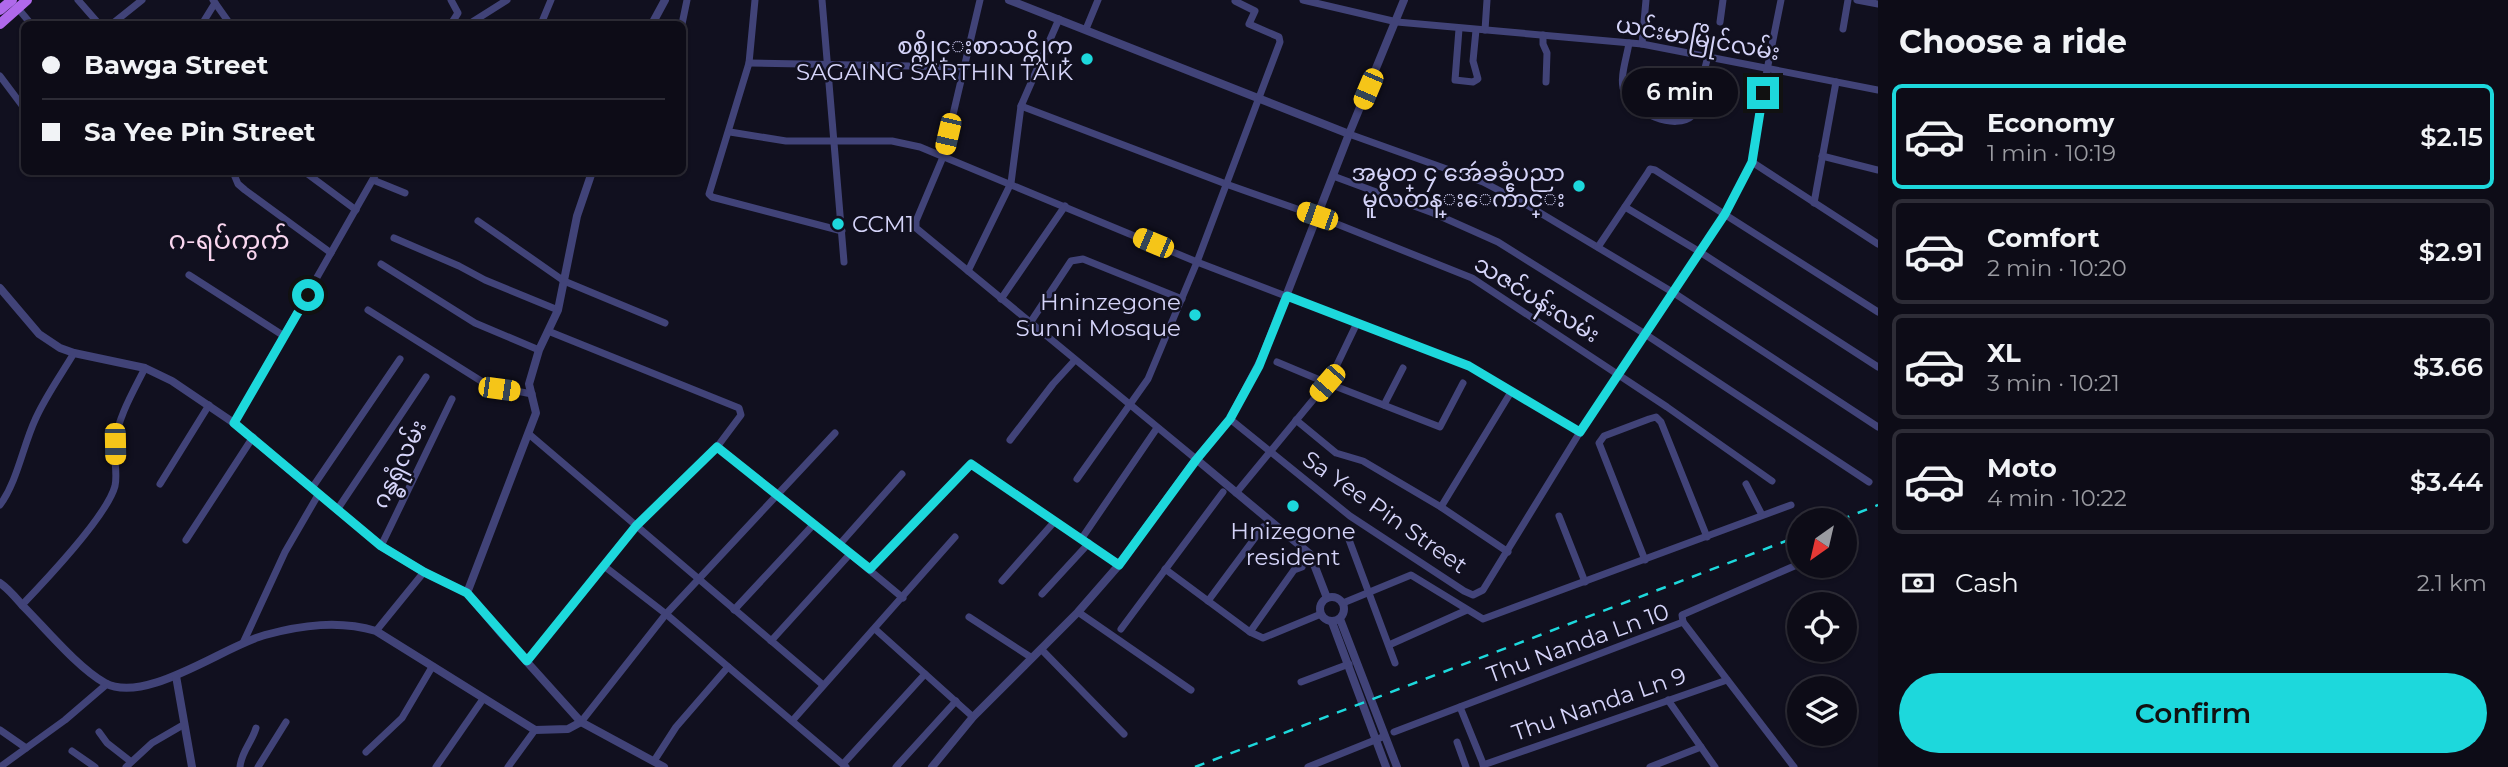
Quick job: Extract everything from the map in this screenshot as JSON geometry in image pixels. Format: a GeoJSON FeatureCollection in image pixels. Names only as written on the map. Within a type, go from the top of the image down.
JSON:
{"type":"FeatureCollection","features":[{"type":"Feature","properties":{"kind":"main road"},"geometry":{"type":"LineString","coordinates":[[0,10],[27,0]]}},
{"type":"Feature","properties":{"kind":"main road"},"geometry":{"type":"LineString","coordinates":[[0,24],[15,4]]}},
{"type":"Feature","properties":{"kind":"street"},"geometry":{"type":"LineString","coordinates":[[78,0],[96,21]]}},
{"type":"Feature","properties":{"kind":"street"},"geometry":{"type":"LineString","coordinates":[[116,21],[142,0]]}},
{"type":"Feature","properties":{"kind":"street"},"geometry":{"type":"LineString","coordinates":[[451,0],[465,21]]}},
{"type":"Feature","properties":{"kind":"street"},"geometry":{"type":"LineString","coordinates":[[473,21],[507,0]]}},
{"type":"Feature","properties":{"kind":"street"},"geometry":{"type":"LineString","coordinates":[[542,21],[551,0]]}},
{"type":"Feature","properties":{"kind":"street"},"geometry":{"type":"LineString","coordinates":[[654,21],[666,0]]}},
{"type":"Feature","properties":{"kind":"street"},"geometry":{"type":"LineString","coordinates":[[683,21],[687,0]]}},
{"type":"Feature","properties":{"kind":"street"},"geometry":{"type":"LineString","coordinates":[[755,0],[749,63],[710,190],[712,197],[842,231]]}},
{"type":"Feature","properties":{"kind":"street"},"geometry":{"type":"LineString","coordinates":[[822,0],[844,262]]}},
{"type":"Feature","properties":{"kind":"street"},"geometry":{"type":"LineString","coordinates":[[980,0],[943,157],[916,221],[916,228],[1310,554],[1327,598]]}},
{"type":"Feature","properties":{"kind":"street"},"geometry":{"type":"LineString","coordinates":[[1009,0],[1349,134],[1483,182],[1527,205],[1674,293],[1878,427]]}},
{"type":"Feature","properties":{"kind":"street"},"geometry":{"type":"LineString","coordinates":[[1086,29],[1098,0]]}},
{"type":"Feature","properties":{"kind":"street","name":"ယင်းမာမြိုင်လမ်း"},"geometry":{"type":"LineString","coordinates":[[1303,0],[1397,22],[1642,44],[1878,90]]}},
{"type":"Feature","properties":{"kind":"street"},"geometry":{"type":"LineString","coordinates":[[932,767],[973,717],[1078,612],[1119,565],[1196,460],[1230,419],[1259,366],[1404,0]]}},
{"type":"Feature","properties":{"kind":"street"},"geometry":{"type":"LineString","coordinates":[[1459,29],[1455,80],[1473,82],[1478,79],[1473,61],[1487,0]]}},
{"type":"Feature","properties":{"kind":"street"},"geometry":{"type":"LineString","coordinates":[[1642,44],[1646,0]]}},
{"type":"Feature","properties":{"kind":"street"},"geometry":{"type":"LineString","coordinates":[[1720,22],[1723,0]]}},
{"type":"Feature","properties":{"kind":"street","name":"Sa Yee Pin Street"},"geometry":{"type":"LineString","coordinates":[[1269,452],[1350,516],[1464,591],[1473,594],[1483,590],[1580,432],[1725,214],[1752,162],[1781,0]]}},
{"type":"Feature","properties":{"kind":"street"},"geometry":{"type":"LineString","coordinates":[[1843,29],[1848,0]]}},
{"type":"Feature","properties":{"kind":"street"},"geometry":{"type":"LineString","coordinates":[[1857,0],[1878,4]]}},
{"type":"Feature","properties":{"kind":"street"},"geometry":{"type":"LineString","coordinates":[[204,21],[214,1],[228,21]]}},
{"type":"Feature","properties":{"kind":"street"},"geometry":{"type":"LineString","coordinates":[[1077,480],[1148,379],[1197,262],[1281,39],[1249,24],[1255,11],[1235,1]]}},
{"type":"Feature","properties":{"kind":"street"},"geometry":{"type":"LineString","coordinates":[[15,4],[29,21]]}},
{"type":"Feature","properties":{"kind":"street"},"geometry":{"type":"LineString","coordinates":[[453,21],[458,13]]}},
{"type":"Feature","properties":{"kind":"street"},"geometry":{"type":"LineString","coordinates":[[968,271],[1011,183],[1021,106],[1059,19]]}},
{"type":"Feature","properties":{"kind":"street"},"geometry":{"type":"LineString","coordinates":[[1543,35],[1547,53],[1546,82]]}},
{"type":"Feature","properties":{"kind":"street"},"geometry":{"type":"LineString","coordinates":[[1629,43],[1623,89],[1634,105],[1672,122],[1682,122],[1693,115],[1708,56]]}},
{"type":"Feature","properties":{"kind":"street"},"geometry":{"type":"LineString","coordinates":[[749,63],[963,67]]}},
{"type":"Feature","properties":{"kind":"street"},"geometry":{"type":"LineString","coordinates":[[0,76],[21,104]]}},
{"type":"Feature","properties":{"kind":"street"},"geometry":{"type":"LineString","coordinates":[[1814,204],[1836,82]]}},
{"type":"Feature","properties":{"kind":"street","name":"သဇင်ပန်းလမ်း"},"geometry":{"type":"LineString","coordinates":[[1021,106],[1317,216],[1472,278],[1618,374],[1772,481]]}},
{"type":"Feature","properties":{"kind":"street"},"geometry":{"type":"LineString","coordinates":[[730,132],[786,141],[892,141],[920,147],[1197,262],[1469,366],[1580,432]]}},
{"type":"Feature","properties":{"kind":"street"},"geometry":{"type":"LineString","coordinates":[[1822,156],[1878,170]]}},
{"type":"Feature","properties":{"kind":"street"},"geometry":{"type":"LineString","coordinates":[[1752,162],[1878,244]]}},
{"type":"Feature","properties":{"kind":"street"},"geometry":{"type":"LineString","coordinates":[[1598,247],[1650,169],[1878,312]]}},
{"type":"Feature","properties":{"kind":"street"},"geometry":{"type":"LineString","coordinates":[[234,175],[238,184],[331,253]]}},
{"type":"Feature","properties":{"kind":"street"},"geometry":{"type":"LineString","coordinates":[[309,175],[356,210]]}},
{"type":"Feature","properties":{"kind":"street"},"geometry":{"type":"LineString","coordinates":[[234,423],[376,175]]}},
{"type":"Feature","properties":{"kind":"street"},"geometry":{"type":"LineString","coordinates":[[467,593],[510,479],[530,435],[536,413],[529,384],[538,350],[558,310],[577,216],[591,175]]}},
{"type":"Feature","properties":{"kind":"street"},"geometry":{"type":"LineString","coordinates":[[1333,176],[1433,213],[1498,242],[1645,334],[1869,482]]}},
{"type":"Feature","properties":{"kind":"street"},"geometry":{"type":"LineString","coordinates":[[373,180],[405,193]]}},
{"type":"Feature","properties":{"kind":"street"},"geometry":{"type":"LineString","coordinates":[[1001,299],[1065,206]]}},
{"type":"Feature","properties":{"kind":"street"},"geometry":{"type":"LineString","coordinates":[[1625,207],[1878,367]]}},
{"type":"Feature","properties":{"kind":"street"},"geometry":{"type":"LineString","coordinates":[[478,221],[564,281],[665,323]]}},
{"type":"Feature","properties":{"kind":"street"},"geometry":{"type":"LineString","coordinates":[[394,238],[558,310]]}},
{"type":"Feature","properties":{"kind":"street"},"geometry":{"type":"LineString","coordinates":[[1030,323],[1071,261],[1076,259],[1083,259],[1182,299]]}},
{"type":"Feature","properties":{"kind":"street"},"geometry":{"type":"LineString","coordinates":[[381,264],[475,323],[538,350]]}},
{"type":"Feature","properties":{"kind":"street"},"geometry":{"type":"LineString","coordinates":[[189,275],[284,337]]}},
{"type":"Feature","properties":{"kind":"street"},"geometry":{"type":"LineString","coordinates":[[0,288],[39,334],[60,348],[145,368],[172,381],[234,423],[381,546],[424,572],[467,593],[581,722],[664,767]]}},
{"type":"Feature","properties":{"kind":"street"},"geometry":{"type":"LineString","coordinates":[[368,310],[489,386],[532,394]]}},
{"type":"Feature","properties":{"kind":"street"},"geometry":{"type":"LineString","coordinates":[[1333,373],[1357,323]]}},
{"type":"Feature","properties":{"kind":"street"},"geometry":{"type":"LineString","coordinates":[[527,661],[636,526],[717,447],[741,415],[739,408],[548,331]]}},
{"type":"Feature","properties":{"kind":"street"},"geometry":{"type":"LineString","coordinates":[[0,505],[11,490],[14,473],[36,418],[74,353]]}},
{"type":"Feature","properties":{"kind":"street"},"geometry":{"type":"LineString","coordinates":[[243,643],[315,491],[400,359]]}},
{"type":"Feature","properties":{"kind":"street"},"geometry":{"type":"LineString","coordinates":[[1010,440],[1075,360]]}},
{"type":"Feature","properties":{"kind":"street"},"geometry":{"type":"LineString","coordinates":[[1277,362],[1440,427],[1463,383]]}},
{"type":"Feature","properties":{"kind":"street"},"geometry":{"type":"LineString","coordinates":[[22,605],[99,516],[110,497],[115,486],[115,444],[119,425],[145,368]]}},
{"type":"Feature","properties":{"kind":"street"},"geometry":{"type":"LineString","coordinates":[[1384,405],[1404,368]]}},
{"type":"Feature","properties":{"kind":"street"},"geometry":{"type":"LineString","coordinates":[[337,510],[426,377]]}},
{"type":"Feature","properties":{"kind":"street"},"geometry":{"type":"LineString","coordinates":[[1236,493],[1327,383]]}},
{"type":"Feature","properties":{"kind":"street"},"geometry":{"type":"LineString","coordinates":[[1441,508],[1511,392]]}},
{"type":"Feature","properties":{"kind":"street","name":"ဂန္ဓရုံလမ်း"},"geometry":{"type":"LineString","coordinates":[[381,546],[452,399]]}},
{"type":"Feature","properties":{"kind":"street"},"geometry":{"type":"LineString","coordinates":[[160,484],[209,405]]}},
{"type":"Feature","properties":{"kind":"street"},"geometry":{"type":"LineString","coordinates":[[1645,560],[1599,443],[1604,436],[1648,419],[1656,417],[1661,422],[1707,537]]}},
{"type":"Feature","properties":{"kind":"street"},"geometry":{"type":"LineString","coordinates":[[1230,419],[1269,452]]}},
{"type":"Feature","properties":{"kind":"street"},"geometry":{"type":"LineString","coordinates":[[1296,420],[1336,453],[1363,461],[1508,552]]}},
{"type":"Feature","properties":{"kind":"street"},"geometry":{"type":"LineString","coordinates":[[1082,538],[1157,428]]}},
{"type":"Feature","properties":{"kind":"street"},"geometry":{"type":"LineString","coordinates":[[0,583],[83,667],[107,684],[130,687],[158,682],[265,635],[323,624],[357,625],[376,631],[535,730],[568,729],[581,722],[666,614],[835,433]]}},
{"type":"Feature","properties":{"kind":"street"},"geometry":{"type":"LineString","coordinates":[[530,435],[823,685]]}},
{"type":"Feature","properties":{"kind":"street"},"geometry":{"type":"LineString","coordinates":[[186,540],[253,437]]}},
{"type":"Feature","properties":{"kind":"street"},"geometry":{"type":"LineString","coordinates":[[717,447],[903,598]]}},
{"type":"Feature","properties":{"kind":"street"},"geometry":{"type":"LineString","coordinates":[[870,569],[971,464],[1119,565]]}},
{"type":"Feature","properties":{"kind":"street"},"geometry":{"type":"LineString","coordinates":[[839,545],[902,474]]}},
{"type":"Feature","properties":{"kind":"street"},"geometry":{"type":"LineString","coordinates":[[1746,484],[1762,515]]}},
{"type":"Feature","properties":{"kind":"street"},"geometry":{"type":"LineString","coordinates":[[1121,629],[1223,492]]}},
{"type":"Feature","properties":{"kind":"street"},"geometry":{"type":"LineString","coordinates":[[1343,603],[1411,575],[1483,620],[1791,505]]}},
{"type":"Feature","properties":{"kind":"street"},"geometry":{"type":"LineString","coordinates":[[1559,516],[1585,582]]}},
{"type":"Feature","properties":{"kind":"street"},"geometry":{"type":"LineString","coordinates":[[1002,581],[1055,521]]}},
{"type":"Feature","properties":{"kind":"street"},"geometry":{"type":"LineString","coordinates":[[734,610],[814,524]]}},
{"type":"Feature","properties":{"kind":"street"},"geometry":{"type":"LineString","coordinates":[[1208,601],[1263,527]]}},
{"type":"Feature","properties":{"kind":"street"},"geometry":{"type":"LineString","coordinates":[[793,720],[955,537]]}},
{"type":"Feature","properties":{"kind":"street"},"geometry":{"type":"LineString","coordinates":[[1348,537],[1395,663]]}},
{"type":"Feature","properties":{"kind":"street"},"geometry":{"type":"LineString","coordinates":[[1042,594],[1089,543]]}},
{"type":"Feature","properties":{"kind":"street"},"geometry":{"type":"LineString","coordinates":[[771,641],[850,554]]}},
{"type":"Feature","properties":{"kind":"street"},"geometry":{"type":"LineString","coordinates":[[604,566],[666,614],[845,766],[925,674]]}},
{"type":"Feature","properties":{"kind":"street"},"geometry":{"type":"LineString","coordinates":[[1250,632],[1294,570],[1302,567]]}},
{"type":"Feature","properties":{"kind":"street"},"geometry":{"type":"LineString","coordinates":[[1165,569],[1250,632],[1266,637],[1321,614]]}},
{"type":"Feature","properties":{"kind":"street"},"geometry":{"type":"LineString","coordinates":[[1683,622],[1682,615],[1787,569]]}},
{"type":"Feature","properties":{"kind":"street"},"geometry":{"type":"LineString","coordinates":[[376,631],[424,572]]}},
{"type":"Feature","properties":{"kind":"street"},"geometry":{"type":"LineString","coordinates":[[1334,597],[1343,603],[1344,611],[1336,620],[1326,620],[1321,614],[1320,607],[1327,598],[1334,597]]}},
{"type":"Feature","properties":{"kind":"street"},"geometry":{"type":"LineString","coordinates":[[1389,646],[1467,610]]}},
{"type":"Feature","properties":{"kind":"street"},"geometry":{"type":"LineString","coordinates":[[1078,612],[1191,690]]}},
{"type":"Feature","properties":{"kind":"street"},"geometry":{"type":"LineString","coordinates":[[969,617],[1032,658]]}},
{"type":"Feature","properties":{"kind":"street"},"geometry":{"type":"LineString","coordinates":[[1336,620],[1349,664],[1396,767]]}},
{"type":"Feature","properties":{"kind":"street"},"geometry":{"type":"LineString","coordinates":[[1336,620],[1381,737],[1386,767]]}},
{"type":"Feature","properties":{"kind":"street","name":"Thu Nanda Ln 10"},"geometry":{"type":"LineString","coordinates":[[1394,732],[1683,622],[1794,767]]}},
{"type":"Feature","properties":{"kind":"street"},"geometry":{"type":"LineString","coordinates":[[875,629],[973,717]]}},
{"type":"Feature","properties":{"kind":"street"},"geometry":{"type":"LineString","coordinates":[[1041,649],[1124,734]]}},
{"type":"Feature","properties":{"kind":"street"},"geometry":{"type":"LineString","coordinates":[[1301,682],[1349,664]]}},
{"type":"Feature","properties":{"kind":"street"},"geometry":{"type":"LineString","coordinates":[[366,751],[402,718],[432,667]]}},
{"type":"Feature","properties":{"kind":"street"},"geometry":{"type":"LineString","coordinates":[[654,761],[676,727],[728,667]]}},
{"type":"Feature","properties":{"kind":"street"},"geometry":{"type":"LineString","coordinates":[[176,676],[192,767]]}},
{"type":"Feature","properties":{"kind":"street","name":"Thu Nanda Ln 9"},"geometry":{"type":"LineString","coordinates":[[1484,766],[1727,680]]}},
{"type":"Feature","properties":{"kind":"street"},"geometry":{"type":"LineString","coordinates":[[0,767],[65,720],[107,684]]}},
{"type":"Feature","properties":{"kind":"street"},"geometry":{"type":"LineString","coordinates":[[436,767],[483,699]]}},
{"type":"Feature","properties":{"kind":"street"},"geometry":{"type":"LineString","coordinates":[[1668,700],[1715,767]]}},
{"type":"Feature","properties":{"kind":"street"},"geometry":{"type":"LineString","coordinates":[[897,767],[956,701]]}},
{"type":"Feature","properties":{"kind":"street"},"geometry":{"type":"LineString","coordinates":[[1461,707],[1484,766]]}},
{"type":"Feature","properties":{"kind":"street"},"geometry":{"type":"LineString","coordinates":[[258,767],[286,722]]}},
{"type":"Feature","properties":{"kind":"street"},"geometry":{"type":"LineString","coordinates":[[99,732],[128,764],[152,743],[183,725]]}},
{"type":"Feature","properties":{"kind":"street"},"geometry":{"type":"LineString","coordinates":[[240,767],[241,758],[256,728]]}},
{"type":"Feature","properties":{"kind":"street"},"geometry":{"type":"LineString","coordinates":[[0,730],[26,748]]}},
{"type":"Feature","properties":{"kind":"street"},"geometry":{"type":"LineString","coordinates":[[508,767],[535,730]]}},
{"type":"Feature","properties":{"kind":"street"},"geometry":{"type":"LineString","coordinates":[[1308,767],[1323,764],[1381,737]]}},
{"type":"Feature","properties":{"kind":"street"},"geometry":{"type":"LineString","coordinates":[[1457,742],[1466,767]]}},
{"type":"Feature","properties":{"kind":"street"},"geometry":{"type":"LineString","coordinates":[[1650,767],[1701,747]]}},
{"type":"Feature","properties":{"kind":"street"},"geometry":{"type":"LineString","coordinates":[[72,751],[94,767]]}},
{"type":"Feature","properties":{"kind":"railway"},"geometry":{"type":"LineString","coordinates":[[1857,513],[1878,505]]}},
{"type":"Feature","properties":{"kind":"railway"},"geometry":{"type":"LineString","coordinates":[[1195,767],[1787,541]]}},
{"type":"Feature","properties":{"kind":"place","name":"စစ္ကိုင္းစာသင္တိုက္ SAGAING SARTHIN TAIK"},"geometry":{"type":"Point","coordinates":[1087,59]}},
{"type":"Feature","properties":{"kind":"place","name":"အမွတ္ ၄ အေဴခခံပညာ မူလတန္းေကဵာင္း"},"geometry":{"type":"Point","coordinates":[1579,186]}},
{"type":"Feature","properties":{"kind":"place","name":"CCM1"},"geometry":{"type":"Point","coordinates":[838,224]}},
{"type":"Feature","properties":{"kind":"place","name":"Hninzegone Sunni Mosque"},"geometry":{"type":"Point","coordinates":[1195,315]}},
{"type":"Feature","properties":{"kind":"place","name":"Hnizegone resident"},"geometry":{"type":"Point","coordinates":[1293,506]}},
{"type":"Feature","properties":{"kind":"district","name":"ဂ-ရပ်ကွက်"},"geometry":{"type":"Point","coordinates":[229,240]}},
{"type":"Feature","properties":{"kind":"route"},"geometry":{"type":"LineString","coordinates":[[308,295],[234,423],[381,546],[424,572],[467,593],[527,661],[636,526],[717,447],[870,569],[971,464],[1119,565],[1196,460],[1230,419],[1259,366],[1287,296],[1469,366],[1580,432],[1725,214],[1752,162],[1763,93]]}}]}
